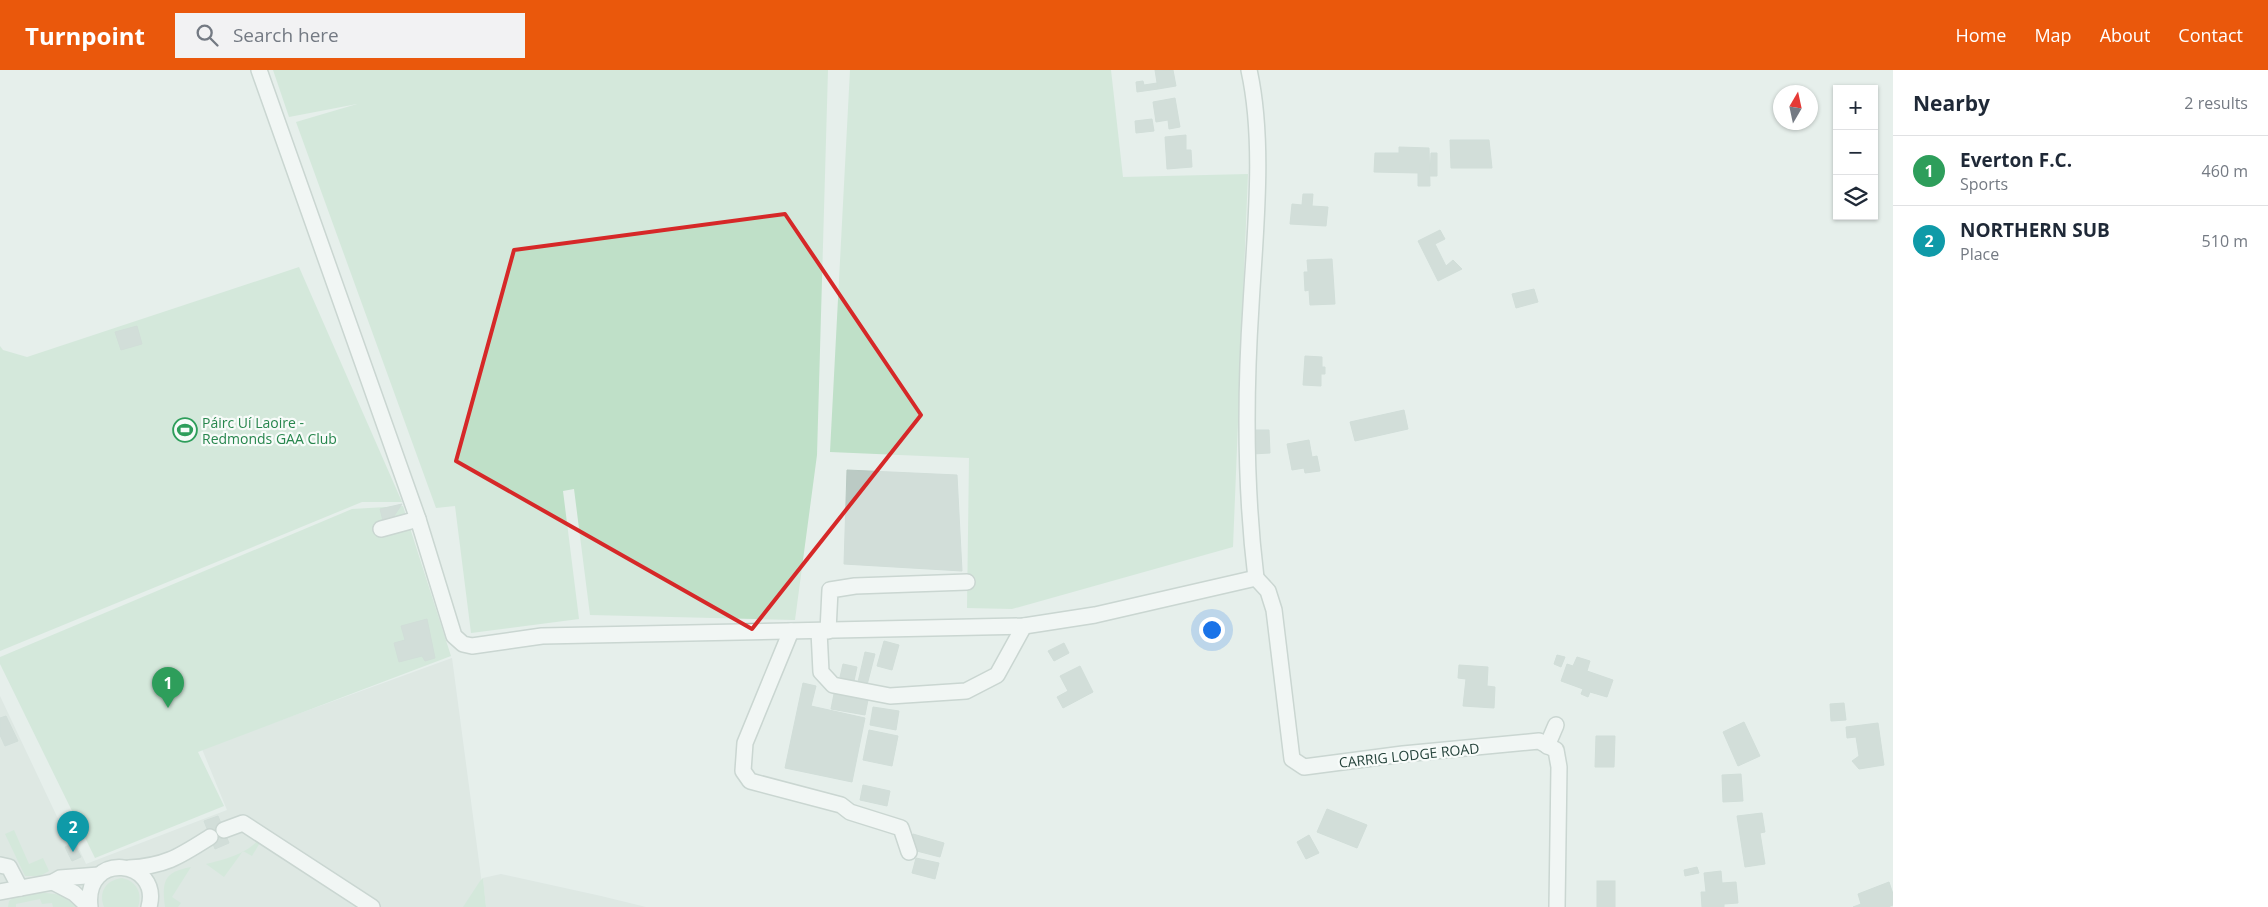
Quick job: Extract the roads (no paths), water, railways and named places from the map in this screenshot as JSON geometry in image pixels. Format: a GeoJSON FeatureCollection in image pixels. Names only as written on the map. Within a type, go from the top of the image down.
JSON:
{"type":"FeatureCollection","features":[{"type":"Feature","properties":{"kind":"street"},"geometry":{"type":"LineString","coordinates":[[259,70],[418,519],[454,636],[464,644],[472,646],[542,636],[1024,626],[1094,614],[1256,578],[1250,537],[1248,394],[1255,251],[1256,158],[1254,94],[1249,70]]}},
{"type":"Feature","properties":{"kind":"street"},"geometry":{"type":"LineString","coordinates":[[382,529],[418,519]]}},
{"type":"Feature","properties":{"kind":"street","name":"CARRIG LODGE ROAD"},"geometry":{"type":"LineString","coordinates":[[1256,578],[1268,591],[1274,610],[1292,759],[1304,767],[1403,754],[1539,741],[1547,746]]}},
{"type":"Feature","properties":{"kind":"street"},"geometry":{"type":"LineString","coordinates":[[967,582],[855,586],[830,590],[821,672],[832,685],[890,696],[966,691],[997,675],[1024,626]]}},
{"type":"Feature","properties":{"kind":"street"},"geometry":{"type":"LineString","coordinates":[[791,630],[745,743],[743,771],[750,782],[841,805],[850,812],[901,828],[909,852]]}},
{"type":"Feature","properties":{"kind":"street"},"geometry":{"type":"LineString","coordinates":[[1556,726],[1547,746],[1556,750],[1559,767],[1557,907]]}},
{"type":"Feature","properties":{"kind":"street"},"geometry":{"type":"LineString","coordinates":[[224,830],[242,823],[363,904]]}},
{"type":"Feature","properties":{"kind":"street"},"geometry":{"type":"LineString","coordinates":[[90,907],[89,891],[99,875],[108,869],[146,868],[171,862],[210,837]]}},
{"type":"Feature","properties":{"kind":"street"},"geometry":{"type":"LineString","coordinates":[[0,865],[9,867],[20,888]]}},
{"type":"Feature","properties":{"kind":"street"},"geometry":{"type":"LineString","coordinates":[[129,868],[144,879],[151,896],[150,906]]}},
{"type":"Feature","properties":{"kind":"street"},"geometry":{"type":"LineString","coordinates":[[0,892],[52,882],[60,878],[99,875]]}},
{"type":"Feature","properties":{"kind":"street"},"geometry":{"type":"LineString","coordinates":[[52,882],[74,893],[90,907]]}},
{"type":"Feature","properties":{"kind":"place","name":"Páirc Uí Laoire - Redmonds GAA Club"},"geometry":{"type":"Point","coordinates":[185,430]}},
{"type":"Feature","properties":{"kind":"place","name":"Everton F.C."},"geometry":{"type":"Point","coordinates":[168,708]}},
{"type":"Feature","properties":{"kind":"place","name":"NORTHERN SUB"},"geometry":{"type":"Point","coordinates":[73,852]}}]}
